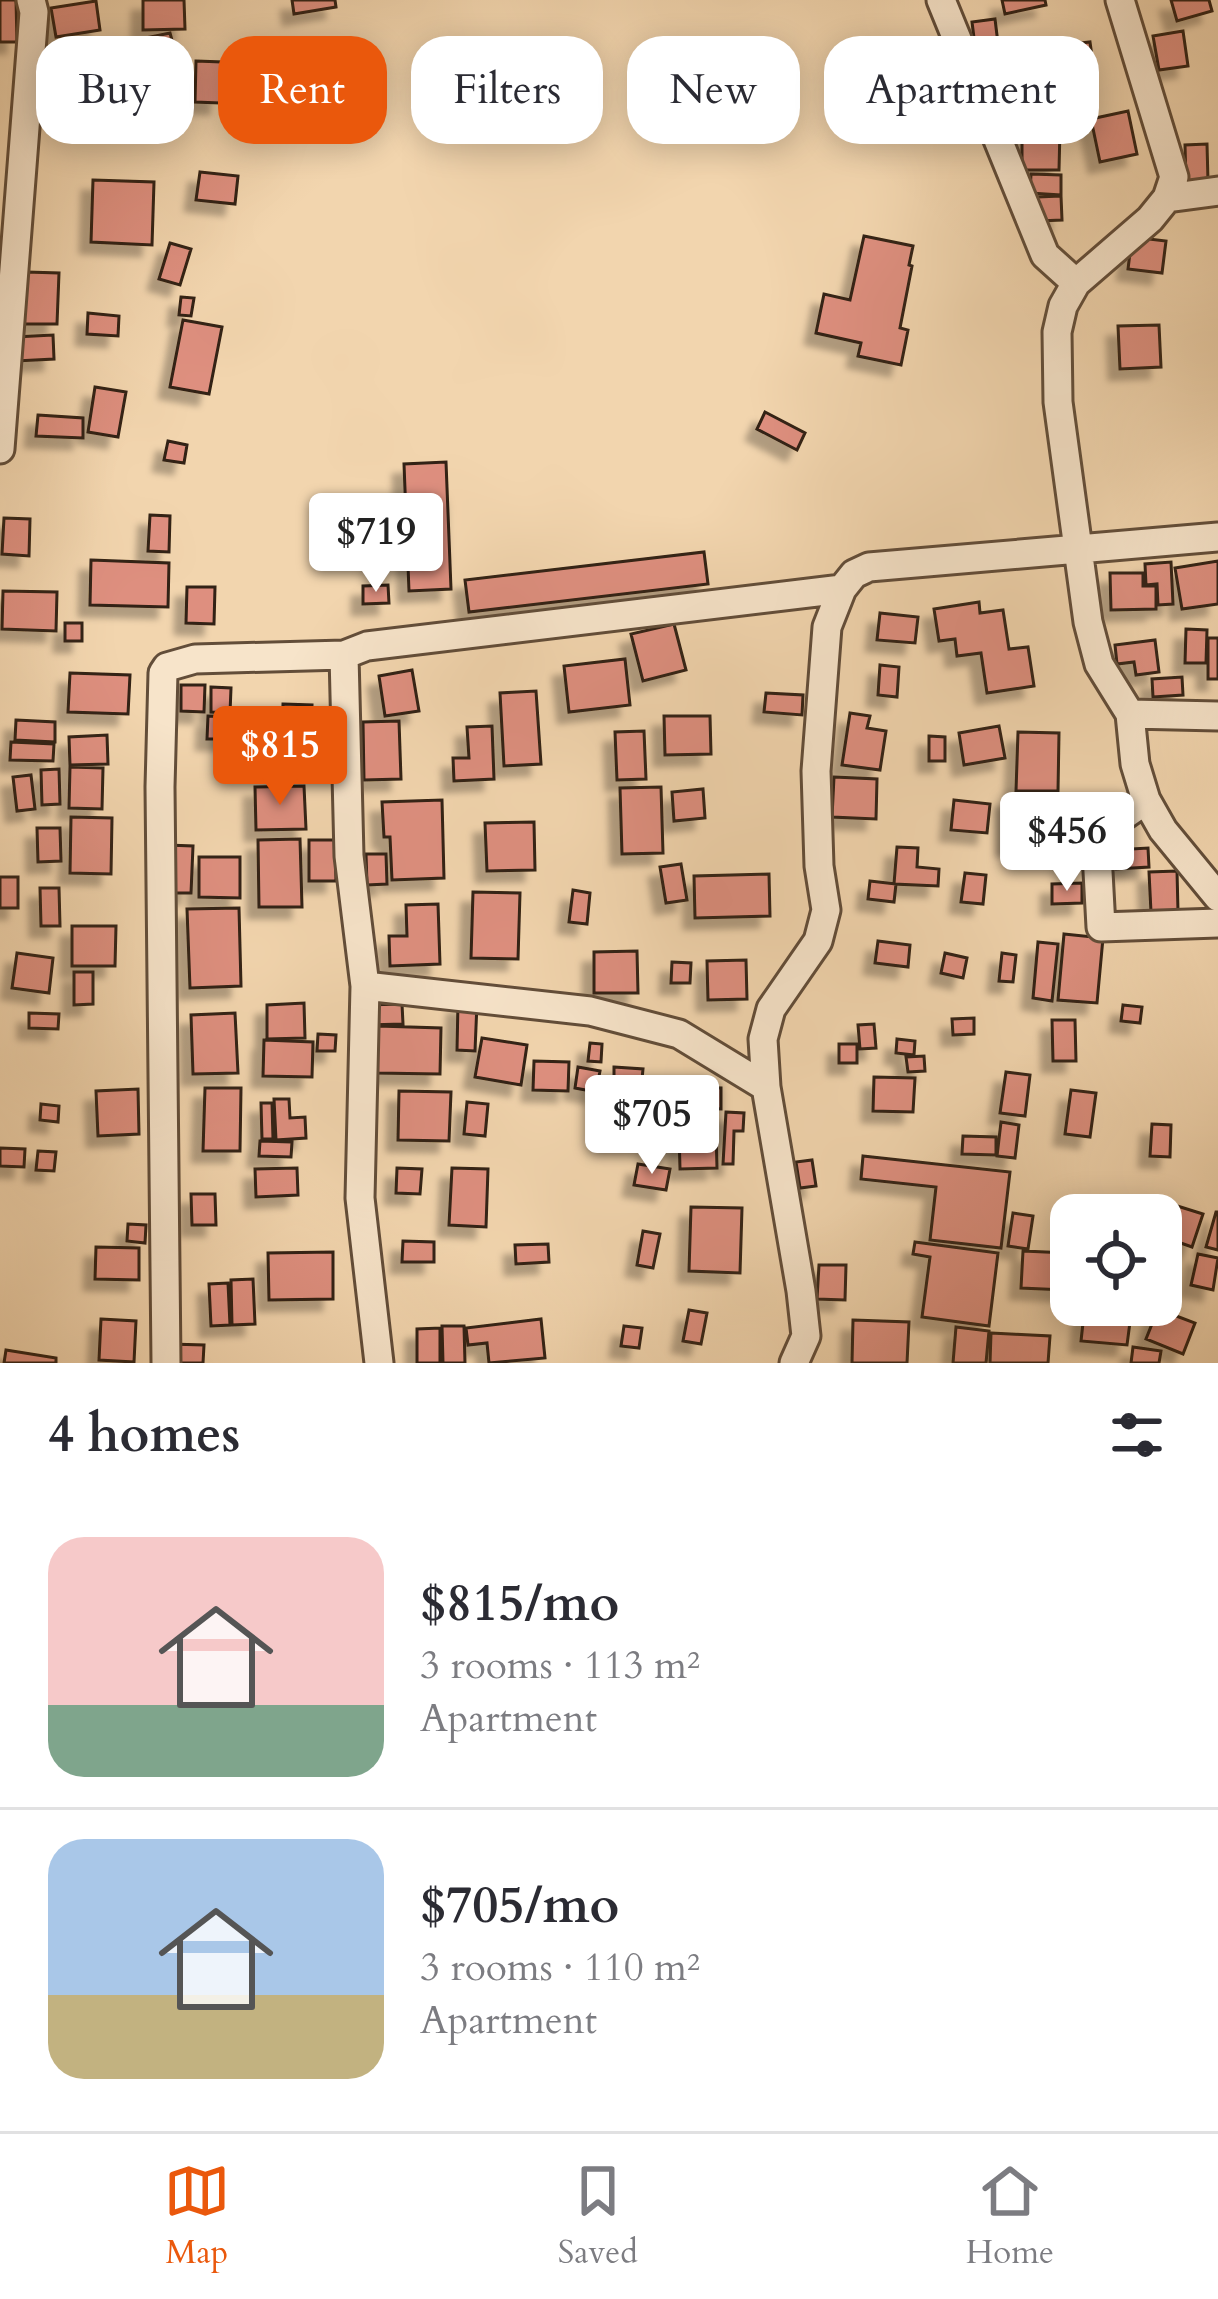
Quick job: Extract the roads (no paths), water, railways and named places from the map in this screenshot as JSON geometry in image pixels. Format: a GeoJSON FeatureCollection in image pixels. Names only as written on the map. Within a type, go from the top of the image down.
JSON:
{"type":"FeatureCollection","features":[{"type":"Feature","properties":{"kind":"street"},"geometry":{"type":"LineString","coordinates":[[0,448],[28,107],[31,0]]}},
{"type":"Feature","properties":{"kind":"street"},"geometry":{"type":"LineString","coordinates":[[941,0],[1045,255],[1076,283]]}},
{"type":"Feature","properties":{"kind":"street"},"geometry":{"type":"LineString","coordinates":[[1120,0],[1174,177],[1167,198],[1150,219],[1076,283],[1063,306],[1057,332],[1058,402],[1088,622],[1099,664],[1130,714],[1135,764],[1146,800],[1163,830],[1218,897]]}},
{"type":"Feature","properties":{"kind":"street"},"geometry":{"type":"LineString","coordinates":[[1167,198],[1218,190]]}},
{"type":"Feature","properties":{"kind":"street"},"geometry":{"type":"LineString","coordinates":[[795,1363],[806,1336],[766,1087],[763,1040],[771,1010],[818,940],[826,910],[819,866],[817,771],[827,627],[842,589],[854,574],[869,567],[1218,537]]}},
{"type":"Feature","properties":{"kind":"street"},"geometry":{"type":"LineString","coordinates":[[166,1363],[160,811],[163,673],[167,667],[195,659],[344,655],[367,646],[842,589]]}},
{"type":"Feature","properties":{"kind":"street"},"geometry":{"type":"LineString","coordinates":[[344,655],[349,856],[365,986],[360,1198],[380,1363]]}},
{"type":"Feature","properties":{"kind":"street"},"geometry":{"type":"LineString","coordinates":[[1130,714],[1218,716]]}},
{"type":"Feature","properties":{"kind":"street"},"geometry":{"type":"LineString","coordinates":[[1146,800],[1096,835],[1101,927],[1218,923]]}},
{"type":"Feature","properties":{"kind":"street"},"geometry":{"type":"LineString","coordinates":[[365,986],[612,1016],[680,1034],[766,1087]]}}]}
